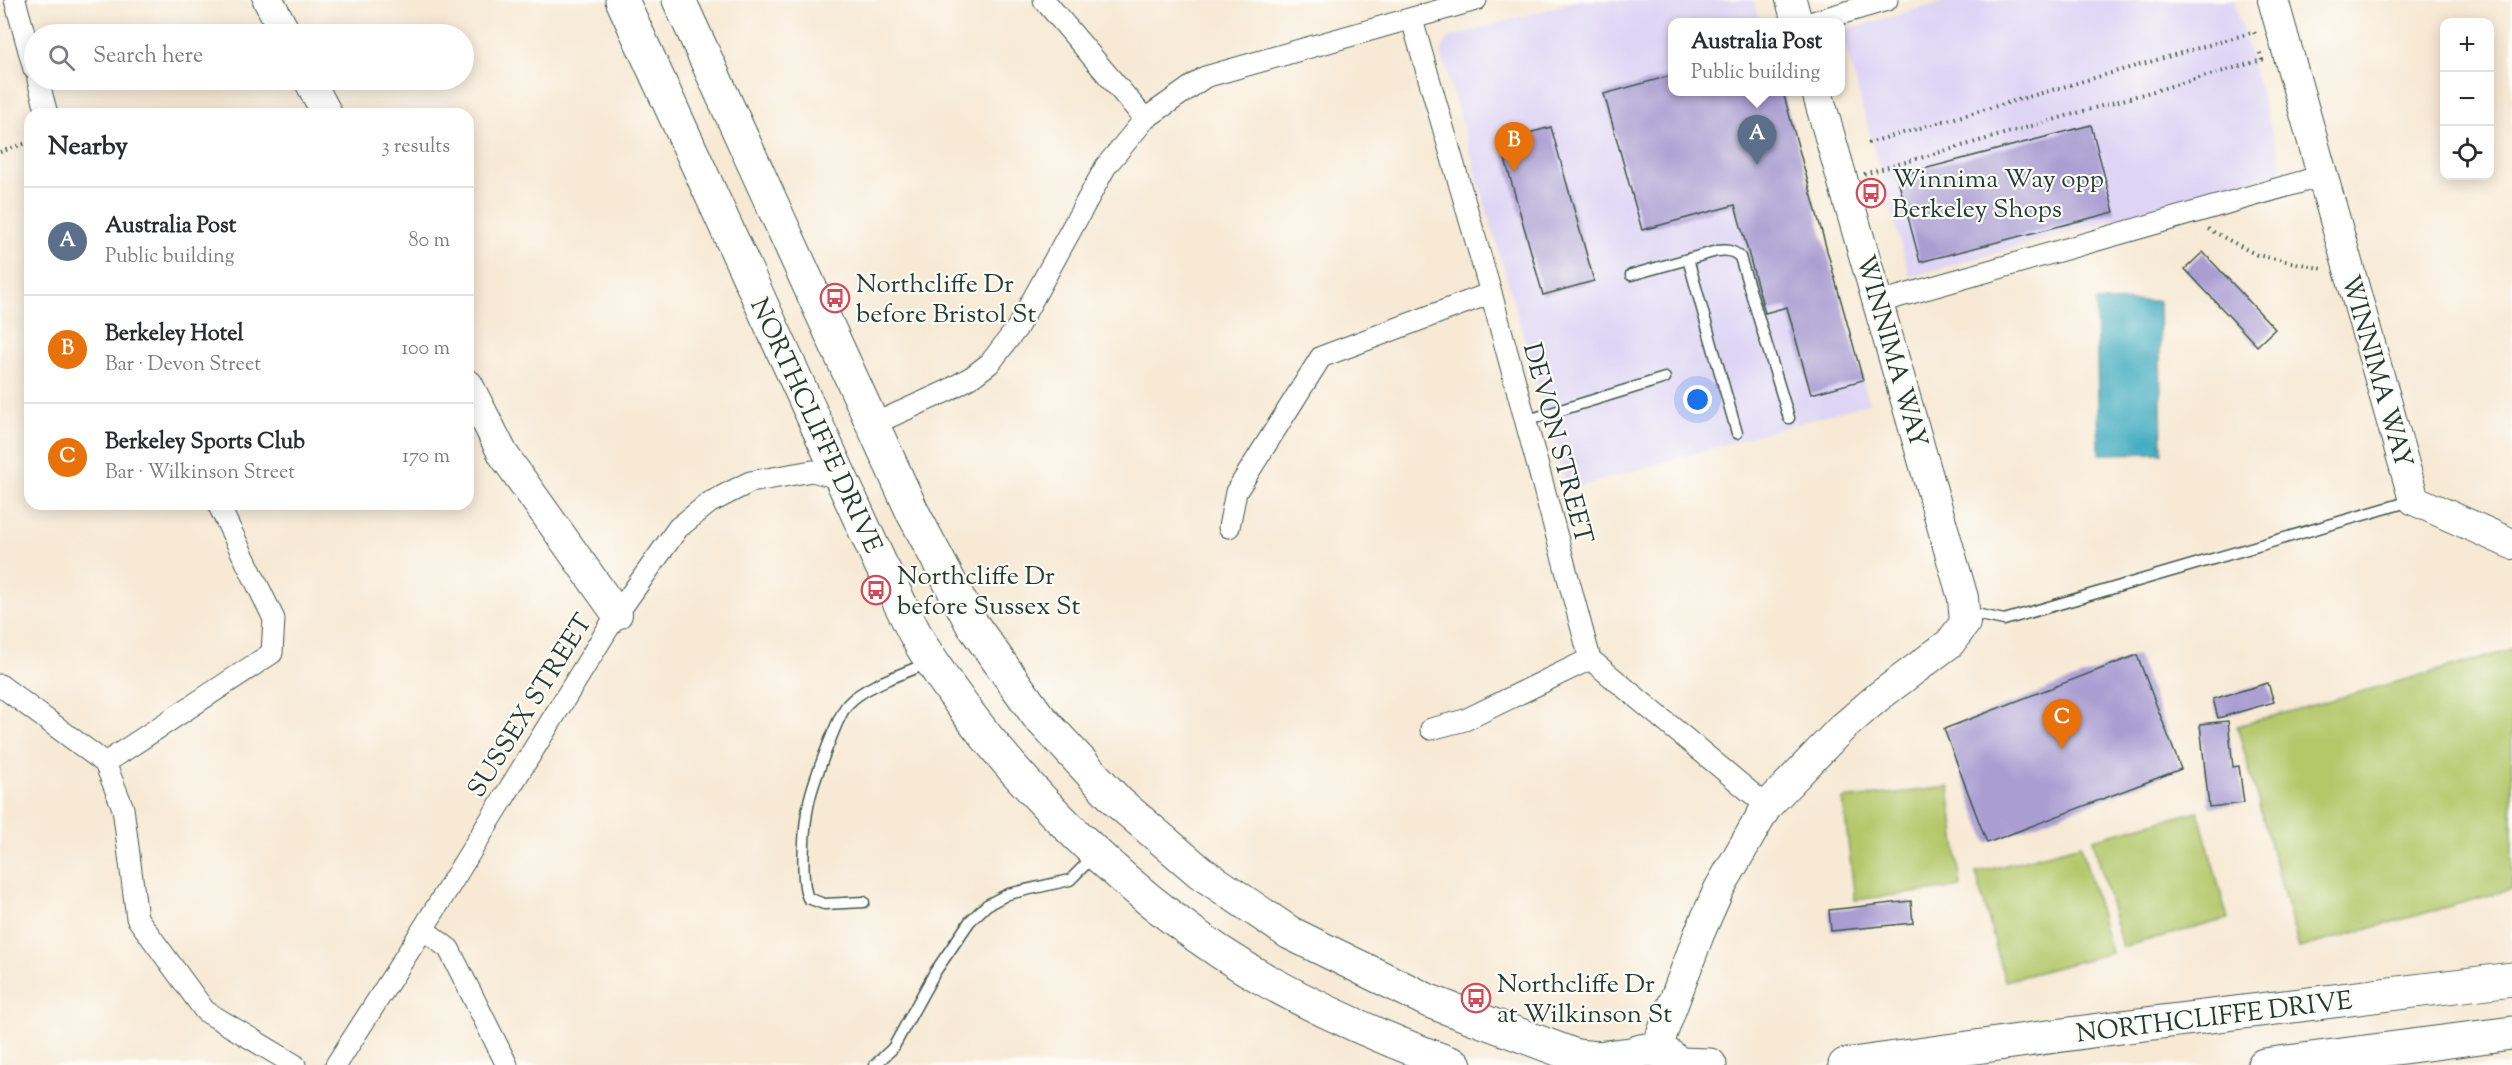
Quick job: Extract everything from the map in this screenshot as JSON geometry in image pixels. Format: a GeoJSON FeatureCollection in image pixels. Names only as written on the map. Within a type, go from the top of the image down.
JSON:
{"type":"FeatureCollection","features":[{"type":"Feature","properties":{"kind":"main road","name":"NORTHCLIFFE DRIVE"},"geometry":{"type":"LineString","coordinates":[[621,0],[880,563],[923,648],[1005,759],[1097,853],[1172,918],[1267,981],[1330,1014],[1384,1039],[1455,1065]]}},
{"type":"Feature","properties":{"kind":"main road","name":"NORTHCLIFFE DRIVE"},"geometry":{"type":"LineString","coordinates":[[679,0],[913,513],[972,624],[1038,717],[1118,802],[1200,872],[1290,933],[1429,1001],[1576,1056],[1653,1059],[1710,1065]]}},
{"type":"Feature","properties":{"kind":"main road","name":"NORTHCLIFFE DRIVE"},"geometry":{"type":"LineString","coordinates":[[1845,1065],[2121,1027],[2512,980]]}},
{"type":"Feature","properties":{"kind":"main road"},"geometry":{"type":"LineString","coordinates":[[2264,1065],[2512,1033]]}},
{"type":"Feature","properties":{"kind":"street"},"geometry":{"type":"LineString","coordinates":[[15,0],[24,33]]}},
{"type":"Feature","properties":{"kind":"street"},"geometry":{"type":"LineString","coordinates":[[268,0],[281,24]]}},
{"type":"Feature","properties":{"kind":"street"},"geometry":{"type":"LineString","coordinates":[[1044,0],[1145,118]]}},
{"type":"Feature","properties":{"kind":"street"},"geometry":{"type":"LineString","coordinates":[[874,424],[947,391],[990,363],[1017,328],[1106,165],[1145,118],[1205,76],[1412,20],[1476,0]]}},
{"type":"Feature","properties":{"kind":"street"},"geometry":{"type":"LineString","coordinates":[[1791,0],[1796,18]]}},
{"type":"Feature","properties":{"kind":"street"},"geometry":{"type":"LineString","coordinates":[[1826,18],[1887,0]]}},
{"type":"Feature","properties":{"kind":"street","name":"WINNIMA WAY"},"geometry":{"type":"LineString","coordinates":[[2273,0],[2415,500]]}},
{"type":"Feature","properties":{"kind":"street","name":"DEVON STREET"},"geometry":{"type":"LineString","coordinates":[[1412,20],[1491,293],[1590,659]]}},
{"type":"Feature","properties":{"kind":"street"},"geometry":{"type":"LineString","coordinates":[[41,90],[45,108]]}},
{"type":"Feature","properties":{"kind":"street"},"geometry":{"type":"LineString","coordinates":[[314,90],[324,108]]}},
{"type":"Feature","properties":{"kind":"street","name":"WINNIMA WAY"},"geometry":{"type":"LineString","coordinates":[[1818,96],[1880,302],[1966,612]]}},
{"type":"Feature","properties":{"kind":"street"},"geometry":{"type":"LineString","coordinates":[[1880,302],[2322,176]]}},
{"type":"Feature","properties":{"kind":"street"},"geometry":{"type":"LineString","coordinates":[[1229,527],[1236,492],[1321,357],[1491,293]]}},
{"type":"Feature","properties":{"kind":"street"},"geometry":{"type":"LineString","coordinates":[[474,398],[503,454],[617,614]]}},
{"type":"Feature","properties":{"kind":"street","name":"SUSSEX STREET"},"geometry":{"type":"LineString","coordinates":[[336,1065],[423,929],[617,614],[678,528],[710,503],[750,482],[777,475],[812,471],[842,479]]}},
{"type":"Feature","properties":{"kind":"street"},"geometry":{"type":"LineString","coordinates":[[2415,500],[2512,544]]}},
{"type":"Feature","properties":{"kind":"street"},"geometry":{"type":"LineString","coordinates":[[105,763],[272,652],[274,619],[221,510]]}},
{"type":"Feature","properties":{"kind":"street"},"geometry":{"type":"LineString","coordinates":[[1653,1059],[1699,934],[1719,889],[1767,806],[1841,729],[1950,643],[1965,622],[1966,612]]}},
{"type":"Feature","properties":{"kind":"street"},"geometry":{"type":"LineString","coordinates":[[1431,729],[1465,720],[1590,659],[1767,806]]}},
{"type":"Feature","properties":{"kind":"street"},"geometry":{"type":"LineString","coordinates":[[0,685],[105,763],[123,808],[136,918],[205,1011],[295,1065]]}},
{"type":"Feature","properties":{"kind":"street"},"geometry":{"type":"LineString","coordinates":[[423,929],[448,949],[507,1065]]}},
{"type":"Feature","properties":{"kind":"lane"},"geometry":{"type":"LineString","coordinates":[[1631,275],[1727,250],[1740,257],[1789,418]]}},
{"type":"Feature","properties":{"kind":"lane"},"geometry":{"type":"LineString","coordinates":[[1688,259],[1737,433]]}},
{"type":"Feature","properties":{"kind":"lane"},"geometry":{"type":"LineString","coordinates":[[1526,421],[1665,378]]}},
{"type":"Feature","properties":{"kind":"lane"},"geometry":{"type":"LineString","coordinates":[[1966,612],[2004,620],[2415,500]]}},
{"type":"Feature","properties":{"kind":"lane"},"geometry":{"type":"LineString","coordinates":[[864,902],[824,904],[808,898],[804,889],[804,858],[808,802],[838,720],[846,705],[858,695],[933,660]]}},
{"type":"Feature","properties":{"kind":"lane"},"geometry":{"type":"LineString","coordinates":[[875,1065],[893,1048],[934,972],[970,921],[987,905],[1008,894],[1070,880],[1097,853]]}},
{"type":"Feature","properties":{"kind":"path"},"geometry":{"type":"LineString","coordinates":[[1868,142],[2254,32],[2256,39]]}},
{"type":"Feature","properties":{"kind":"path"},"geometry":{"type":"LineString","coordinates":[[1856,176],[2262,60],[2258,46],[2264,45]]}},
{"type":"Feature","properties":{"kind":"path"},"geometry":{"type":"LineString","coordinates":[[0,152],[24,144]]}},
{"type":"Feature","properties":{"kind":"path"},"geometry":{"type":"LineString","coordinates":[[2202,228],[2225,237],[2237,247],[2257,255],[2327,269],[2349,268]]}},
{"type":"Feature","properties":{"kind":"shaded area"},"geometry":{"type":"Polygon","coordinates":[[[1579,0],[1753,0],[1759,18],[1668,18],[1668,96],[1781,96],[1869,403],[1568,490],[1441,52],[1448,38],[1579,0]]]}},
{"type":"Feature","properties":{"kind":"shaded area"},"geometry":{"type":"Polygon","coordinates":[[[1950,0],[2234,0],[2283,171],[1910,277],[1845,45],[1845,30],[1950,0]]]}},
{"type":"Feature","properties":{"kind":"green space"},"geometry":{"type":"Polygon","coordinates":[[[2512,650],[2512,889],[2299,948],[2237,726],[2512,650]]]}},
{"type":"Feature","properties":{"kind":"green space"},"geometry":{"type":"Polygon","coordinates":[[[1949,787],[1961,887],[1855,900],[1843,799],[1949,787]]]}},
{"type":"Feature","properties":{"kind":"green space"},"geometry":{"type":"Polygon","coordinates":[[[2198,811],[2228,919],[2122,947],[2093,839],[2198,811]]]}},
{"type":"Feature","properties":{"kind":"green space"},"geometry":{"type":"Polygon","coordinates":[[[2081,845],[2111,953],[2005,981],[1976,873],[2081,845]]]}},
{"type":"Feature","properties":{"kind":"water"},"geometry":{"type":"Polygon","coordinates":[[[2159,301],[2162,453],[2099,454],[2096,302],[2159,301]]]}},
{"type":"Feature","properties":{"kind":"building"},"geometry":{"type":"Polygon","coordinates":[[[1668,76],[1668,96],[1784,96],[1863,380],[1811,394],[1787,307],[1765,313],[1735,205],[1642,230],[1604,94],[1668,76]]]}},
{"type":"Feature","properties":{"kind":"building"},"geometry":{"type":"Polygon","coordinates":[[[2091,125],[2114,212],[1920,262],[1897,176],[2091,125]]]}},
{"type":"Feature","properties":{"kind":"building"},"geometry":{"type":"Polygon","coordinates":[[[1551,127],[1594,281],[1543,295],[1500,141],[1551,127]]]}},
{"type":"Feature","properties":{"kind":"building"},"geometry":{"type":"Polygon","coordinates":[[[2203,252],[2275,329],[2257,346],[2185,269],[2203,252]]]}},
{"type":"Feature","properties":{"kind":"building"},"geometry":{"type":"Polygon","coordinates":[[[2137,655],[2181,769],[1987,843],[1944,729],[2137,655]]]}},
{"type":"Feature","properties":{"kind":"building"},"geometry":{"type":"Polygon","coordinates":[[[2268,683],[2274,702],[2218,718],[2213,699],[2268,683]]]}},
{"type":"Feature","properties":{"kind":"building"},"geometry":{"type":"Polygon","coordinates":[[[2228,721],[2233,767],[2239,766],[2244,803],[2209,807],[2200,724],[2228,721]]]}},
{"type":"Feature","properties":{"kind":"building"},"geometry":{"type":"Polygon","coordinates":[[[1911,901],[1913,923],[1831,931],[1829,910],[1911,901]]]}},
{"type":"Feature","properties":{"kind":"place","name":"Australia Post"},"geometry":{"type":"Point","coordinates":[1757,165]}},
{"type":"Feature","properties":{"kind":"place","name":"Berkeley Hotel"},"geometry":{"type":"Point","coordinates":[1514,172]}},
{"type":"Feature","properties":{"kind":"place","name":"Winnima Way opp Berkeley Shops"},"geometry":{"type":"Point","coordinates":[1871,193]}},
{"type":"Feature","properties":{"kind":"place","name":"Northcliffe Dr before Bristol St"},"geometry":{"type":"Point","coordinates":[835,298]}},
{"type":"Feature","properties":{"kind":"place","name":"Northcliffe Dr before Sussex St"},"geometry":{"type":"Point","coordinates":[876,590]}},
{"type":"Feature","properties":{"kind":"place","name":"Berkeley Sports Club"},"geometry":{"type":"Point","coordinates":[2062,749]}},
{"type":"Feature","properties":{"kind":"place","name":"Northcliffe Dr at Wilkinson St"},"geometry":{"type":"Point","coordinates":[1476,998]}}]}
